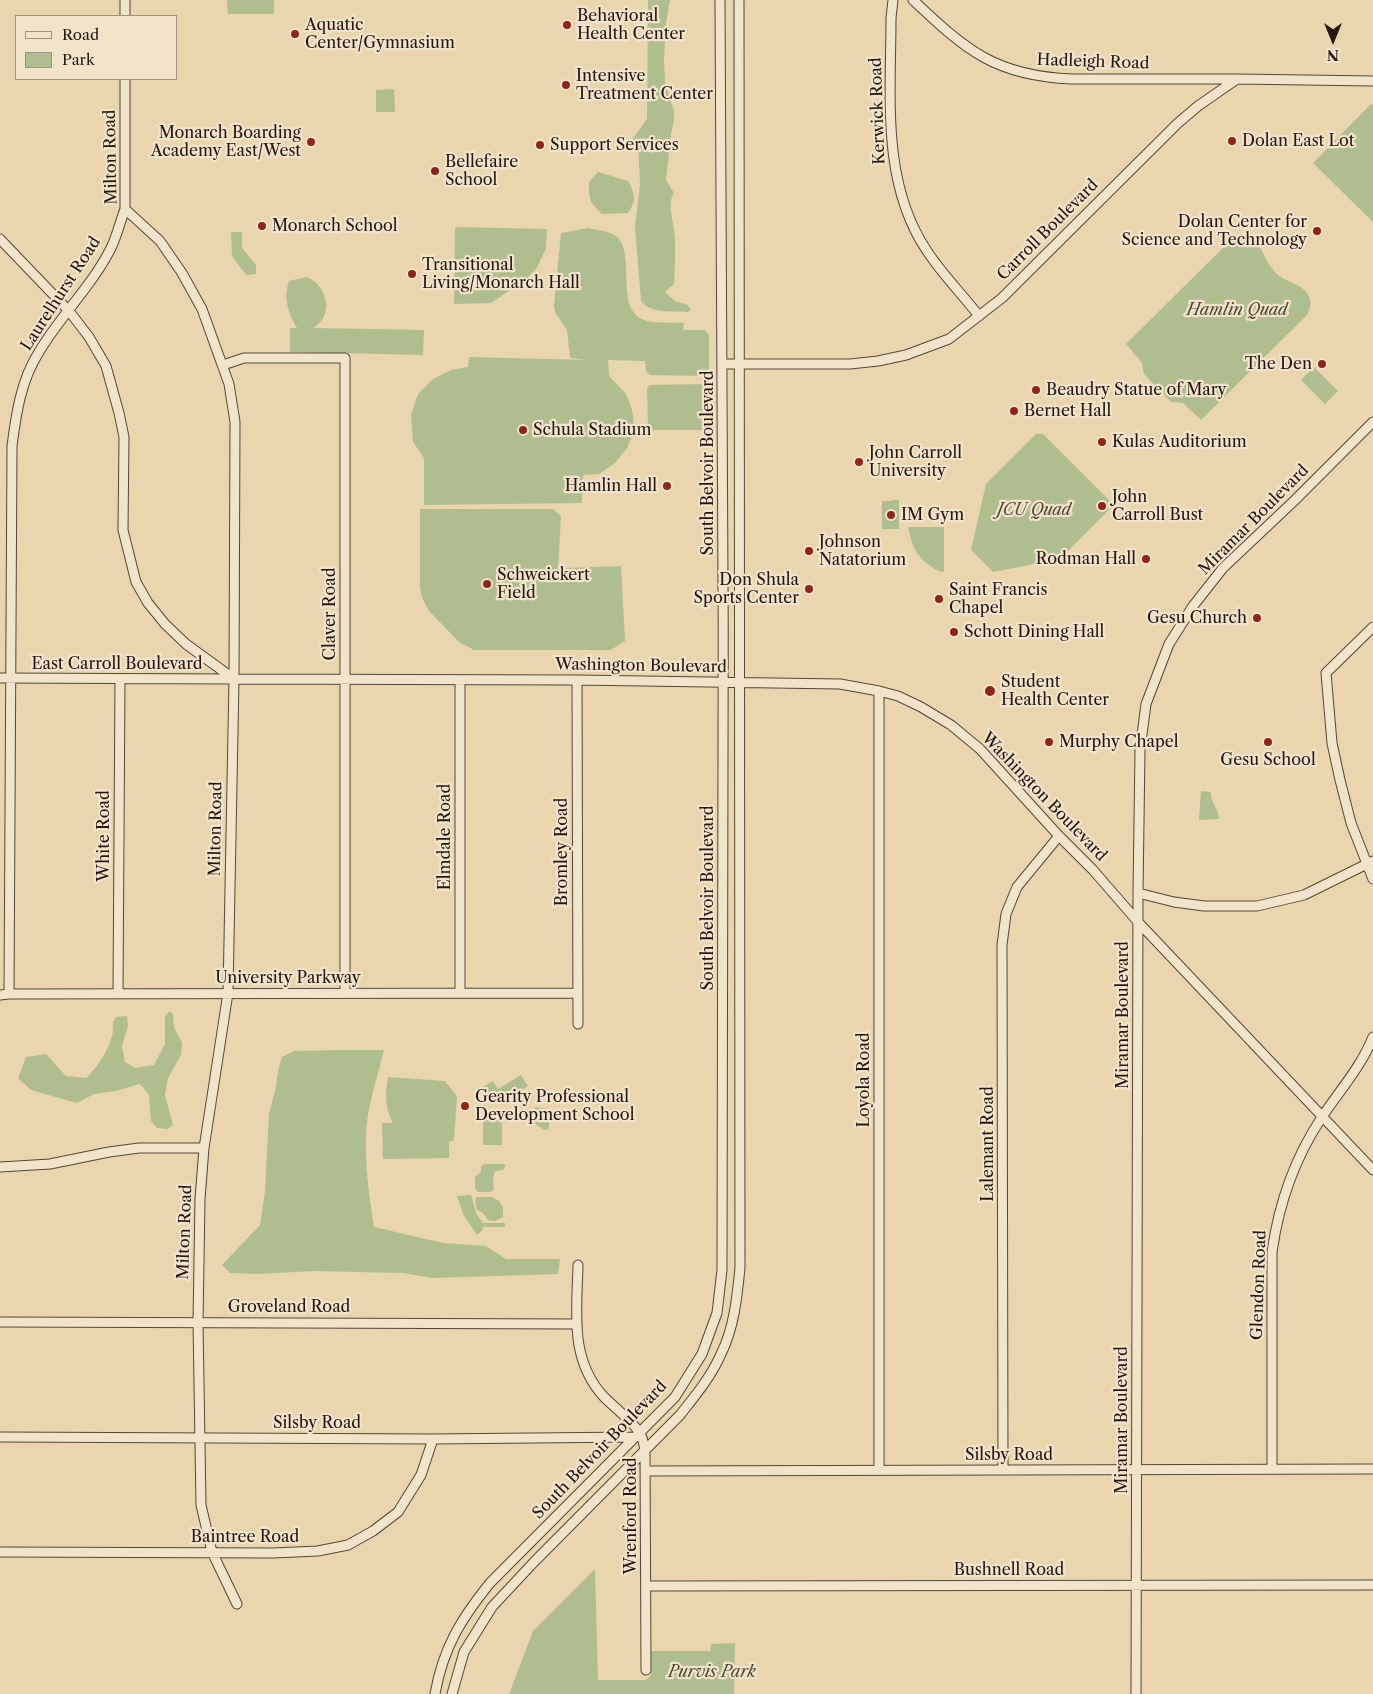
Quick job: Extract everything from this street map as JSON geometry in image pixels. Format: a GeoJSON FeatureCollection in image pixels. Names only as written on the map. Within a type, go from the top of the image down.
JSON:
{"type":"FeatureCollection","features":[{"type":"Feature","properties":{"kind":"street"},"geometry":{"type":"LineString","coordinates":[[125,0],[125,15]]}},
{"type":"Feature","properties":{"kind":"street","name":"South Belvoir Boulevard"},"geometry":{"type":"LineString","coordinates":[[435,1694],[449,1644],[471,1606],[490,1583],[636,1434],[675,1397],[702,1354],[717,1313],[722,1270],[724,1073],[723,364],[720,0]]}},
{"type":"Feature","properties":{"kind":"street","name":"South Belvoir Boulevard"},"geometry":{"type":"LineString","coordinates":[[452,1694],[464,1652],[492,1607],[680,1415],[700,1391],[721,1354],[737,1302],[740,1268],[739,0]]}},
{"type":"Feature","properties":{"kind":"street","name":"Kerwick Road"},"geometry":{"type":"LineString","coordinates":[[893,0],[891,18],[892,147],[899,189],[926,251],[979,316]]}},
{"type":"Feature","properties":{"kind":"street","name":"Hadleigh Road"},"geometry":{"type":"LineString","coordinates":[[913,0],[963,45],[994,63],[1026,74],[1048,78],[1072,79],[1237,79]]}},
{"type":"Feature","properties":{"kind":"street"},"geometry":{"type":"LineString","coordinates":[[1237,79],[1373,80]]}},
{"type":"Feature","properties":{"kind":"street","name":"Carroll Boulevard"},"geometry":{"type":"LineString","coordinates":[[723,364],[850,364],[878,361],[906,355],[949,339],[1002,298],[1178,123],[1198,106],[1237,79]]}},
{"type":"Feature","properties":{"kind":"street","name":"Milton Road"},"geometry":{"type":"LineString","coordinates":[[125,80],[125,209],[160,241],[182,273],[202,309],[229,384],[235,422],[234,679],[228,993],[204,1148],[200,1199],[198,1322],[201,1505],[212,1552],[237,1604]]}},
{"type":"Feature","properties":{"kind":"street","name":"Laurelhurst Road"},"geometry":{"type":"LineString","coordinates":[[4,995],[4,851],[10,678],[12,446],[16,415],[23,386],[38,352],[90,282],[111,248],[125,209]]}},
{"type":"Feature","properties":{"kind":"street"},"geometry":{"type":"LineString","coordinates":[[0,239],[69,311],[89,338],[106,366],[124,437],[123,530],[136,582],[148,603],[165,624],[186,644],[234,679]]}},
{"type":"Feature","properties":{"kind":"street","name":"Claver Road"},"geometry":{"type":"LineString","coordinates":[[223,364],[244,358],[346,358],[345,993]]}},
{"type":"Feature","properties":{"kind":"street","name":"Miramar Boulevard"},"geometry":{"type":"LineString","coordinates":[[1136,1694],[1138,893],[1140,750],[1146,704],[1169,644],[1193,606],[1223,568],[1289,506],[1373,422]]}},
{"type":"Feature","properties":{"kind":"street"},"geometry":{"type":"LineString","coordinates":[[1373,627],[1326,673],[1332,743],[1340,780],[1351,823],[1371,863],[1373,879]]}},
{"type":"Feature","properties":{"kind":"street","name":"East Carroll Boulevard"},"geometry":{"type":"LineString","coordinates":[[0,678],[234,679]]}},
{"type":"Feature","properties":{"kind":"street","name":"White Road"},"geometry":{"type":"LineString","coordinates":[[118,993],[120,679]]}},
{"type":"Feature","properties":{"kind":"street","name":"Washington Boulevard"},"geometry":{"type":"LineString","coordinates":[[234,679],[577,680],[840,684],[898,696],[951,725],[980,749],[1059,836],[1093,870],[1139,923],[1373,1170]]}},
{"type":"Feature","properties":{"kind":"street","name":"Elmdale Road"},"geometry":{"type":"LineString","coordinates":[[460,680],[460,993]]}},
{"type":"Feature","properties":{"kind":"street","name":"Bromley Road"},"geometry":{"type":"LineString","coordinates":[[577,680],[578,1024]]}},
{"type":"Feature","properties":{"kind":"street","name":"Loyola Road"},"geometry":{"type":"LineString","coordinates":[[879,691],[879,1470]]}},
{"type":"Feature","properties":{"kind":"street","name":"Lalemant Road"},"geometry":{"type":"LineString","coordinates":[[1003,1470],[1002,945],[1006,914],[1018,887],[1059,836]]}},
{"type":"Feature","properties":{"kind":"street"},"geometry":{"type":"LineString","coordinates":[[1138,893],[1174,902],[1204,906],[1257,906],[1304,895],[1371,863]]}},
{"type":"Feature","properties":{"kind":"street","name":"University Parkway"},"geometry":{"type":"LineString","coordinates":[[4,995],[118,993],[577,993]]}},
{"type":"Feature","properties":{"kind":"street","name":"Glendon Road"},"geometry":{"type":"LineString","coordinates":[[1272,1469],[1272,1252],[1274,1233],[1283,1195],[1297,1162],[1323,1116],[1352,1078],[1373,1037]]}},
{"type":"Feature","properties":{"kind":"street"},"geometry":{"type":"LineString","coordinates":[[724,1073],[740,1073]]}},
{"type":"Feature","properties":{"kind":"street"},"geometry":{"type":"LineString","coordinates":[[0,1167],[50,1164],[139,1148],[204,1148]]}},
{"type":"Feature","properties":{"kind":"street","name":"Wrenford Road"},"geometry":{"type":"LineString","coordinates":[[578,1265],[578,1347],[584,1367],[588,1376],[636,1434],[646,1450],[646,1670]]}},
{"type":"Feature","properties":{"kind":"street","name":"Groveland Road"},"geometry":{"type":"LineString","coordinates":[[0,1322],[577,1324]]}},
{"type":"Feature","properties":{"kind":"street","name":"Silsby Road"},"geometry":{"type":"LineString","coordinates":[[0,1437],[433,1439],[636,1434]]}},
{"type":"Feature","properties":{"kind":"street","name":"Baintree Road"},"geometry":{"type":"LineString","coordinates":[[0,1552],[318,1551],[348,1545],[373,1531],[398,1512],[420,1475],[433,1439]]}},
{"type":"Feature","properties":{"kind":"street","name":"Silsby Road"},"geometry":{"type":"LineString","coordinates":[[646,1471],[1373,1469]]}},
{"type":"Feature","properties":{"kind":"street","name":"Bushnell Road"},"geometry":{"type":"LineString","coordinates":[[646,1586],[1373,1585]]}},
{"type":"Feature","properties":{"kind":"green space"},"geometry":{"type":"Polygon","coordinates":[[[227,0],[275,0],[274,14],[228,14],[227,0]]]}},
{"type":"Feature","properties":{"kind":"green space"},"geometry":{"type":"Polygon","coordinates":[[[648,0],[670,0],[666,23],[664,60],[665,83],[674,111],[674,121],[666,180],[674,193],[671,209],[675,234],[675,262],[674,284],[665,292],[675,301],[688,305],[691,310],[688,312],[656,310],[641,301],[635,227],[640,184],[638,142],[632,140],[647,119],[648,0]]]}},
{"type":"Feature","properties":{"kind":"green space"},"geometry":{"type":"Polygon","coordinates":[[[394,89],[395,112],[376,112],[376,90],[394,89]]]}},
{"type":"Feature","properties":{"kind":"green space"},"geometry":{"type":"Polygon","coordinates":[[[1371,104],[1373,105],[1373,222],[1313,163],[1371,104]]]}},
{"type":"Feature","properties":{"kind":"green space"},"geometry":{"type":"Polygon","coordinates":[[[598,172],[628,181],[634,201],[628,213],[602,214],[594,206],[590,196],[589,182],[598,172]]]}},
{"type":"Feature","properties":{"kind":"green space"},"geometry":{"type":"Polygon","coordinates":[[[455,227],[547,229],[546,249],[536,269],[524,281],[491,303],[454,304],[455,227]]]}},
{"type":"Feature","properties":{"kind":"green space","name":"Schula Stadium"},"geometry":{"type":"Polygon","coordinates":[[[588,228],[611,233],[617,237],[622,245],[625,256],[629,303],[634,312],[642,319],[651,322],[684,323],[683,330],[705,330],[709,335],[709,371],[703,376],[650,375],[646,371],[645,361],[608,360],[609,376],[626,394],[632,410],[634,423],[632,436],[627,448],[615,463],[599,474],[583,475],[582,503],[424,505],[424,458],[413,442],[411,415],[418,394],[433,379],[451,370],[468,367],[469,357],[589,360],[570,358],[567,330],[555,312],[554,305],[561,233],[588,228]]]}},
{"type":"Feature","properties":{"kind":"green space"},"geometry":{"type":"Polygon","coordinates":[[[231,232],[242,232],[242,248],[256,265],[256,274],[246,275],[232,256],[231,232]]]}},
{"type":"Feature","properties":{"kind":"green space","name":"Hamlin Quad"},"geometry":{"type":"Polygon","coordinates":[[[1239,237],[1254,241],[1278,275],[1300,286],[1307,293],[1310,306],[1307,315],[1201,420],[1183,403],[1171,402],[1144,374],[1142,363],[1126,344],[1232,239],[1239,237]]]}},
{"type":"Feature","properties":{"kind":"green space"},"geometry":{"type":"Polygon","coordinates":[[[306,277],[311,279],[320,288],[326,304],[324,316],[314,328],[424,330],[423,355],[290,352],[290,328],[297,328],[287,305],[287,287],[289,281],[306,277]]]}},
{"type":"Feature","properties":{"kind":"green space"},"geometry":{"type":"Polygon","coordinates":[[[1314,367],[1338,391],[1325,404],[1301,380],[1314,367]]]}},
{"type":"Feature","properties":{"kind":"green space"},"geometry":{"type":"Polygon","coordinates":[[[704,384],[708,389],[707,426],[704,430],[652,430],[648,427],[647,389],[649,385],[704,384]]]}},
{"type":"Feature","properties":{"kind":"green space","name":"JCU Quad"},"geometry":{"type":"Polygon","coordinates":[[[1036,434],[1043,434],[1109,500],[1108,511],[1060,559],[993,572],[971,550],[986,484],[1036,434]]]}},
{"type":"Feature","properties":{"kind":"green space","name":"IM Gym"},"geometry":{"type":"Polygon","coordinates":[[[899,500],[899,529],[882,529],[882,501],[899,500]]]}},
{"type":"Feature","properties":{"kind":"green space","name":"Schweickert Field"},"geometry":{"type":"Polygon","coordinates":[[[420,509],[553,509],[561,516],[558,571],[566,568],[621,566],[625,641],[611,650],[474,650],[459,642],[429,611],[422,598],[420,588],[420,509]]]}},
{"type":"Feature","properties":{"kind":"green space"},"geometry":{"type":"Polygon","coordinates":[[[908,527],[944,527],[944,571],[939,571],[932,567],[917,554],[908,527]]]}},
{"type":"Feature","properties":{"kind":"green space"},"geometry":{"type":"Polygon","coordinates":[[[1201,791],[1211,792],[1219,819],[1199,820],[1201,791]]]}},
{"type":"Feature","properties":{"kind":"green space"},"geometry":{"type":"Polygon","coordinates":[[[170,1011],[173,1014],[174,1027],[182,1043],[181,1055],[168,1078],[165,1095],[173,1125],[168,1129],[157,1128],[151,1121],[149,1095],[140,1084],[116,1091],[94,1094],[77,1103],[31,1090],[18,1078],[26,1057],[46,1054],[66,1076],[86,1078],[98,1064],[108,1047],[116,1017],[127,1016],[128,1026],[122,1046],[125,1062],[135,1068],[154,1065],[165,1044],[165,1016],[170,1011]]]}},
{"type":"Feature","properties":{"kind":"green space"},"geometry":{"type":"Polygon","coordinates":[[[384,1050],[371,1102],[366,1134],[370,1204],[374,1227],[443,1243],[486,1246],[506,1259],[560,1259],[558,1274],[433,1278],[403,1273],[314,1271],[257,1274],[230,1273],[222,1265],[260,1225],[265,1191],[269,1114],[282,1057],[294,1051],[384,1050]]]}},
{"type":"Feature","properties":{"kind":"green space"},"geometry":{"type":"Polygon","coordinates":[[[521,1075],[528,1086],[492,1105],[481,1088],[493,1081],[498,1089],[521,1075]]]}},
{"type":"Feature","properties":{"kind":"green space"},"geometry":{"type":"Polygon","coordinates":[[[388,1077],[445,1081],[457,1096],[454,1140],[449,1142],[449,1158],[383,1159],[382,1123],[393,1123],[386,1101],[388,1077]]]}},
{"type":"Feature","properties":{"kind":"green space"},"geometry":{"type":"Polygon","coordinates":[[[535,1107],[549,1109],[549,1129],[545,1130],[535,1124],[535,1107]]]}},
{"type":"Feature","properties":{"kind":"green space"},"geometry":{"type":"Polygon","coordinates":[[[483,1114],[502,1115],[502,1145],[483,1145],[483,1114]]]}},
{"type":"Feature","properties":{"kind":"green space"},"geometry":{"type":"Polygon","coordinates":[[[485,1164],[505,1164],[505,1166],[503,1170],[495,1171],[493,1179],[494,1190],[491,1192],[478,1192],[475,1188],[475,1177],[481,1172],[481,1166],[485,1164]]]}},
{"type":"Feature","properties":{"kind":"green space"},"geometry":{"type":"Polygon","coordinates":[[[471,1195],[476,1213],[483,1223],[505,1223],[505,1227],[483,1227],[482,1231],[477,1235],[463,1214],[457,1196],[471,1195]]]}},
{"type":"Feature","properties":{"kind":"green space"},"geometry":{"type":"Polygon","coordinates":[[[477,1197],[492,1197],[499,1201],[503,1208],[503,1217],[495,1221],[488,1220],[483,1213],[477,1210],[475,1199],[477,1197]]]}},
{"type":"Feature","properties":{"kind":"green space","name":"Purvis Park"},"geometry":{"type":"Polygon","coordinates":[[[595,1569],[598,1680],[646,1680],[651,1675],[651,1651],[710,1651],[711,1644],[735,1643],[734,1694],[509,1694],[533,1631],[595,1569]]]}},
{"type":"Feature","properties":{"kind":"place","name":"Behavioral Health Center"},"geometry":{"type":"Point","coordinates":[567,25]}},
{"type":"Feature","properties":{"kind":"place","name":"Aquatic Center/Gymnasium"},"geometry":{"type":"Point","coordinates":[295,34]}},
{"type":"Feature","properties":{"kind":"place","name":"Intensive Treatment Center"},"geometry":{"type":"Point","coordinates":[566,85]}},
{"type":"Feature","properties":{"kind":"place","name":"Dolan East Lot"},"geometry":{"type":"Point","coordinates":[1232,141]}},
{"type":"Feature","properties":{"kind":"place","name":"Monarch Boarding Academy East/West"},"geometry":{"type":"Point","coordinates":[311,142]}},
{"type":"Feature","properties":{"kind":"place","name":"Support Services"},"geometry":{"type":"Point","coordinates":[540,145]}},
{"type":"Feature","properties":{"kind":"place","name":"Bellefaire School"},"geometry":{"type":"Point","coordinates":[435,171]}},
{"type":"Feature","properties":{"kind":"place","name":"Monarch School"},"geometry":{"type":"Point","coordinates":[262,226]}},
{"type":"Feature","properties":{"kind":"place","name":"Dolan Center for Science and Technology"},"geometry":{"type":"Point","coordinates":[1317,231]}},
{"type":"Feature","properties":{"kind":"place","name":"Transitional Living/Monarch Hall"},"geometry":{"type":"Point","coordinates":[412,274]}},
{"type":"Feature","properties":{"kind":"place","name":"The Den"},"geometry":{"type":"Point","coordinates":[1322,364]}},
{"type":"Feature","properties":{"kind":"place","name":"Beaudry Statue of Mary"},"geometry":{"type":"Point","coordinates":[1036,390]}},
{"type":"Feature","properties":{"kind":"place","name":"Bernet Hall"},"geometry":{"type":"Point","coordinates":[1014,411]}},
{"type":"Feature","properties":{"kind":"place","name":"Schula Stadium"},"geometry":{"type":"Point","coordinates":[523,430]}},
{"type":"Feature","properties":{"kind":"place","name":"Kulas Auditorium"},"geometry":{"type":"Point","coordinates":[1102,442]}},
{"type":"Feature","properties":{"kind":"place","name":"John Carroll University"},"geometry":{"type":"Point","coordinates":[859,462]}},
{"type":"Feature","properties":{"kind":"place","name":"Hamlin Hall"},"geometry":{"type":"Point","coordinates":[667,486]}},
{"type":"Feature","properties":{"kind":"place","name":"John Carroll Bust"},"geometry":{"type":"Point","coordinates":[1102,506]}},
{"type":"Feature","properties":{"kind":"place","name":"IM Gym"},"geometry":{"type":"Point","coordinates":[891,515]}},
{"type":"Feature","properties":{"kind":"place","name":"Johnson Natatorium"},"geometry":{"type":"Point","coordinates":[809,551]}},
{"type":"Feature","properties":{"kind":"place","name":"Rodman Hall"},"geometry":{"type":"Point","coordinates":[1146,559]}},
{"type":"Feature","properties":{"kind":"place","name":"Schweickert Field"},"geometry":{"type":"Point","coordinates":[487,584]}},
{"type":"Feature","properties":{"kind":"place","name":"Don Shula Sports Center"},"geometry":{"type":"Point","coordinates":[809,589]}},
{"type":"Feature","properties":{"kind":"place","name":"Saint Francis Chapel"},"geometry":{"type":"Point","coordinates":[939,599]}},
{"type":"Feature","properties":{"kind":"place","name":"Gesu Church"},"geometry":{"type":"Point","coordinates":[1257,618]}},
{"type":"Feature","properties":{"kind":"place","name":"Schott Dining Hall"},"geometry":{"type":"Point","coordinates":[954,632]}},
{"type":"Feature","properties":{"kind":"place","name":"Student Health Center"},"geometry":{"type":"Point","coordinates":[990,691]}},
{"type":"Feature","properties":{"kind":"place","name":"Murphy Chapel"},"geometry":{"type":"Point","coordinates":[1049,742]}},
{"type":"Feature","properties":{"kind":"place","name":"Gesu School"},"geometry":{"type":"Point","coordinates":[1268,742]}},
{"type":"Feature","properties":{"kind":"place","name":"Gearity Professional Development School"},"geometry":{"type":"Point","coordinates":[465,1106]}}]}
